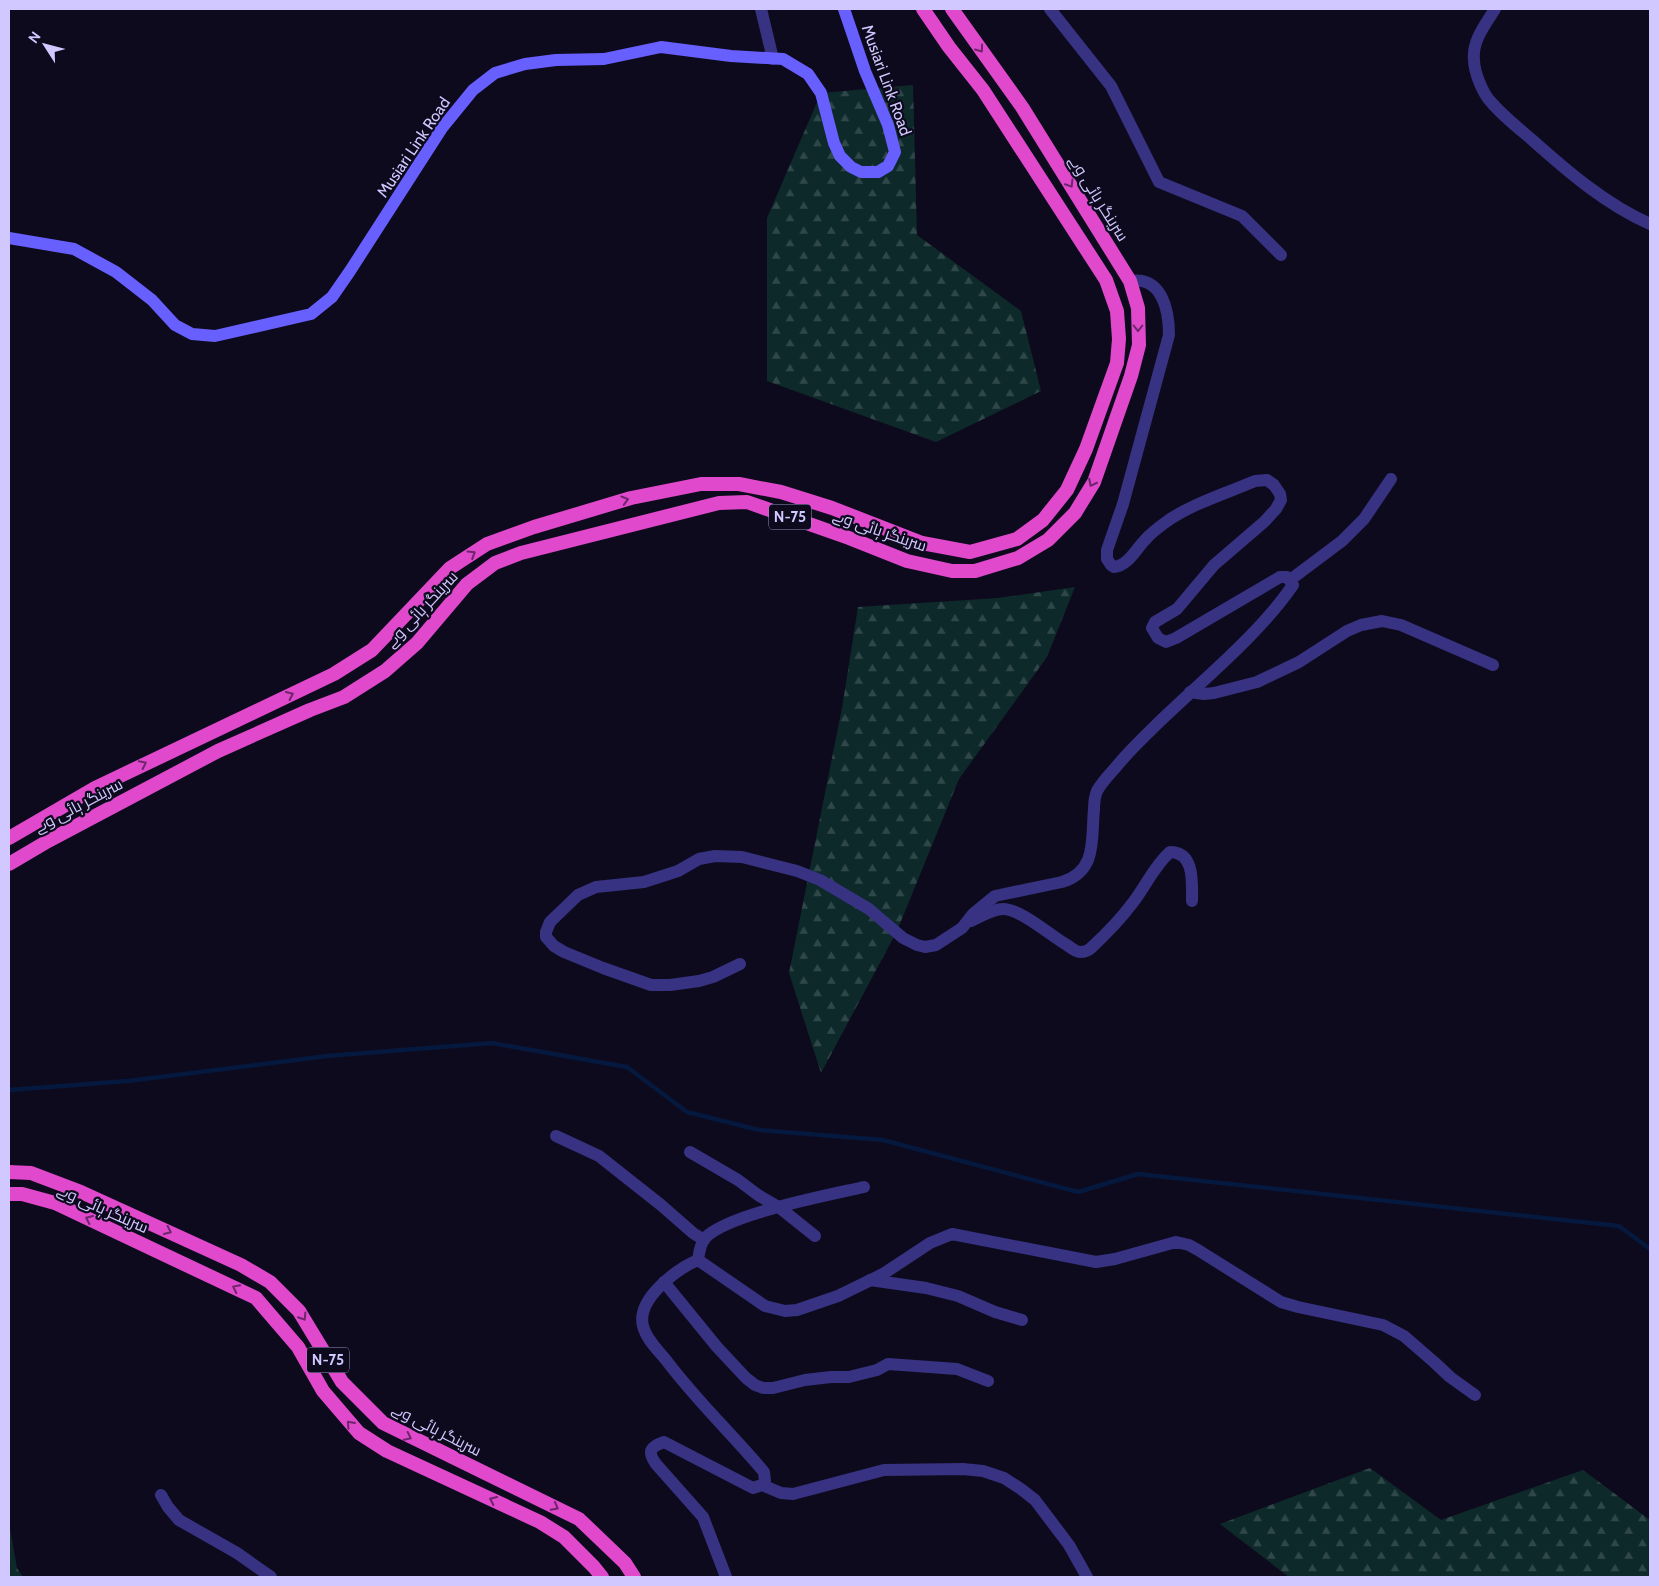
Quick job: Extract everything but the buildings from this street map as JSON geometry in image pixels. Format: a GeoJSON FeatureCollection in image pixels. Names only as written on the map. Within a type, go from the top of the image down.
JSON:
{"type":"FeatureCollection","features":[{"type":"Feature","properties":{"kind":"highway","name":"سرینگر ہائی وے"},"geometry":{"type":"LineString","coordinates":[[9,838],[94,788],[334,674],[372,650],[450,568],[487,544],[534,527],[631,498],[701,484],[739,484],[781,492],[832,508],[922,543],[970,552],[1017,539],[1043,520],[1067,490],[1086,449],[1117,363],[1119,340],[1118,311],[1106,280],[983,90],[949,47],[923,9]]}},
{"type":"Feature","properties":{"kind":"highway","name":"سرینگر ہائی وے"},"geometry":{"type":"LineString","coordinates":[[9,864],[48,841],[218,751],[344,697],[385,671],[417,643],[467,584],[495,564],[521,553],[719,503],[747,502],[849,538],[907,561],[952,571],[975,571],[1018,558],[1048,540],[1075,513],[1094,482],[1132,376],[1138,345],[1138,308],[1130,281],[1022,107],[952,9]]}},
{"type":"Feature","properties":{"kind":"highway","name":"سرینگر ہائی وے"},"geometry":{"type":"LineString","coordinates":[[9,1172],[31,1172],[81,1192],[241,1265],[270,1282],[300,1311],[342,1382],[383,1423],[579,1519],[625,1563],[634,1577]]}},
{"type":"Feature","properties":{"kind":"highway","name":"سرینگر ہائی وے"},"geometry":{"type":"LineString","coordinates":[[9,1194],[22,1194],[55,1203],[256,1298],[298,1347],[323,1391],[358,1433],[387,1451],[540,1522],[564,1537],[602,1577]]}},
{"type":"Feature","properties":{"kind":"main road","name":"Musiari Link Road"},"geometry":{"type":"LineString","coordinates":[[9,238],[74,249],[116,272],[145,295],[176,325],[192,334],[215,336],[311,314],[332,297],[442,128],[473,90],[495,73],[525,64],[556,60],[604,60],[661,47],[731,56],[783,60],[808,74],[821,93],[834,143],[840,156],[851,167],[861,172],[878,172],[888,166],[895,152],[888,126],[865,71],[844,9]]}},
{"type":"Feature","properties":{"kind":"street"},"geometry":{"type":"LineString","coordinates":[[761,9],[773,59]]}},
{"type":"Feature","properties":{"kind":"street"},"geometry":{"type":"LineString","coordinates":[[1050,9],[1111,86],[1159,182],[1242,216],[1281,255]]}},
{"type":"Feature","properties":{"kind":"street"},"geometry":{"type":"LineString","coordinates":[[1495,9],[1478,35],[1474,50],[1474,62],[1478,79],[1490,101],[1557,162],[1605,199],[1650,224]]}},
{"type":"Feature","properties":{"kind":"street"},"geometry":{"type":"LineString","coordinates":[[740,964],[713,977],[670,985],[651,985],[564,952],[554,946],[546,937],[546,932],[550,922],[578,895],[596,887],[644,882],[678,871],[699,860],[715,856],[742,857],[820,880],[869,909],[903,938],[925,947],[936,944],[962,928],[973,914],[995,896],[1062,882],[1072,879],[1081,872],[1092,847],[1093,813],[1097,791],[1124,756],[1260,625],[1293,585],[1286,577],[1280,577],[1166,642],[1158,638],[1152,628],[1155,622],[1177,609],[1214,565],[1264,522],[1276,509],[1280,500],[1280,494],[1274,485],[1267,480],[1255,482],[1188,510],[1166,522],[1147,538],[1126,562],[1119,567],[1114,568],[1110,565],[1107,559],[1107,550],[1126,495],[1169,335],[1169,320],[1165,305],[1155,288],[1148,282],[1140,279],[1130,281]]}},
{"type":"Feature","properties":{"kind":"street"},"geometry":{"type":"LineString","coordinates":[[1290,580],[1342,541],[1364,518],[1391,479]]}},
{"type":"Feature","properties":{"kind":"street"},"geometry":{"type":"LineString","coordinates":[[1190,692],[1214,693],[1257,682],[1299,662],[1347,631],[1361,625],[1382,621],[1402,625],[1493,665]]}},
{"type":"Feature","properties":{"kind":"street"},"geometry":{"type":"LineString","coordinates":[[966,923],[996,910],[1005,909],[1034,922],[1062,943],[1079,952],[1086,952],[1132,905],[1151,874],[1170,852],[1176,852],[1187,860],[1192,875],[1192,901]]}},
{"type":"Feature","properties":{"kind":"street"},"geometry":{"type":"LineString","coordinates":[[556,1136],[599,1156],[704,1240]]}},
{"type":"Feature","properties":{"kind":"street"},"geometry":{"type":"LineString","coordinates":[[690,1152],[738,1180],[780,1208],[815,1236]]}},
{"type":"Feature","properties":{"kind":"street"},"geometry":{"type":"LineString","coordinates":[[698,1260],[704,1240],[713,1232],[738,1220],[864,1187]]}},
{"type":"Feature","properties":{"kind":"street"},"geometry":{"type":"LineString","coordinates":[[698,1260],[755,1300],[775,1310],[785,1311],[797,1310],[838,1296],[894,1267],[930,1243],[952,1234],[1096,1262],[1115,1259],[1176,1242],[1189,1245],[1198,1250],[1281,1302],[1383,1325],[1404,1336],[1450,1377],[1475,1395]]}},
{"type":"Feature","properties":{"kind":"street"},"geometry":{"type":"LineString","coordinates":[[698,1260],[688,1264],[664,1282],[652,1296],[643,1314],[642,1324],[646,1335],[685,1385],[764,1472],[765,1481],[762,1485]]}},
{"type":"Feature","properties":{"kind":"street"},"geometry":{"type":"LineString","coordinates":[[870,1280],[926,1288],[958,1296],[995,1312],[1022,1320]]}},
{"type":"Feature","properties":{"kind":"street"},"geometry":{"type":"LineString","coordinates":[[664,1282],[717,1346],[746,1378],[756,1386],[773,1388],[805,1380],[849,1377],[877,1370],[888,1364],[939,1366],[957,1369],[988,1381]]}},
{"type":"Feature","properties":{"kind":"street"},"geometry":{"type":"LineString","coordinates":[[726,1577],[703,1517],[650,1456],[651,1449],[654,1446],[664,1442],[753,1488],[762,1485],[781,1493],[793,1494],[884,1470],[963,1469],[983,1471],[1004,1478],[1035,1500],[1069,1545],[1087,1577]]}},
{"type":"Feature","properties":{"kind":"street"},"geometry":{"type":"LineString","coordinates":[[160,1496],[179,1520],[230,1548],[271,1577]]}},
{"type":"Feature","properties":{"kind":"green space"},"geometry":{"type":"Polygon","coordinates":[[[913,85],[917,235],[1021,311],[1041,391],[936,442],[767,381],[767,218],[821,93],[913,85]]]}},
{"type":"Feature","properties":{"kind":"green space"},"geometry":{"type":"Polygon","coordinates":[[[1075,587],[1047,657],[959,779],[897,931],[821,1073],[789,973],[842,708],[858,607],[998,598],[1075,587]]]}},
{"type":"Feature","properties":{"kind":"green space"},"geometry":{"type":"Polygon","coordinates":[[[1370,1468],[1441,1520],[1583,1470],[1650,1520],[1650,1577],[1289,1577],[1220,1524],[1370,1468]]]}},
{"type":"Feature","properties":{"kind":"green space"},"geometry":{"type":"Polygon","coordinates":[[[9,1523],[17,1568],[23,1577],[9,1577],[9,1523]]]}},
{"type":"Feature","properties":{"kind":"waterway"},"geometry":{"type":"LineString","coordinates":[[9,1090],[128,1081],[327,1056],[492,1043],[627,1067],[687,1112],[759,1130],[883,1140],[1078,1192],[1138,1174],[1619,1226],[1650,1249]]}}]}
